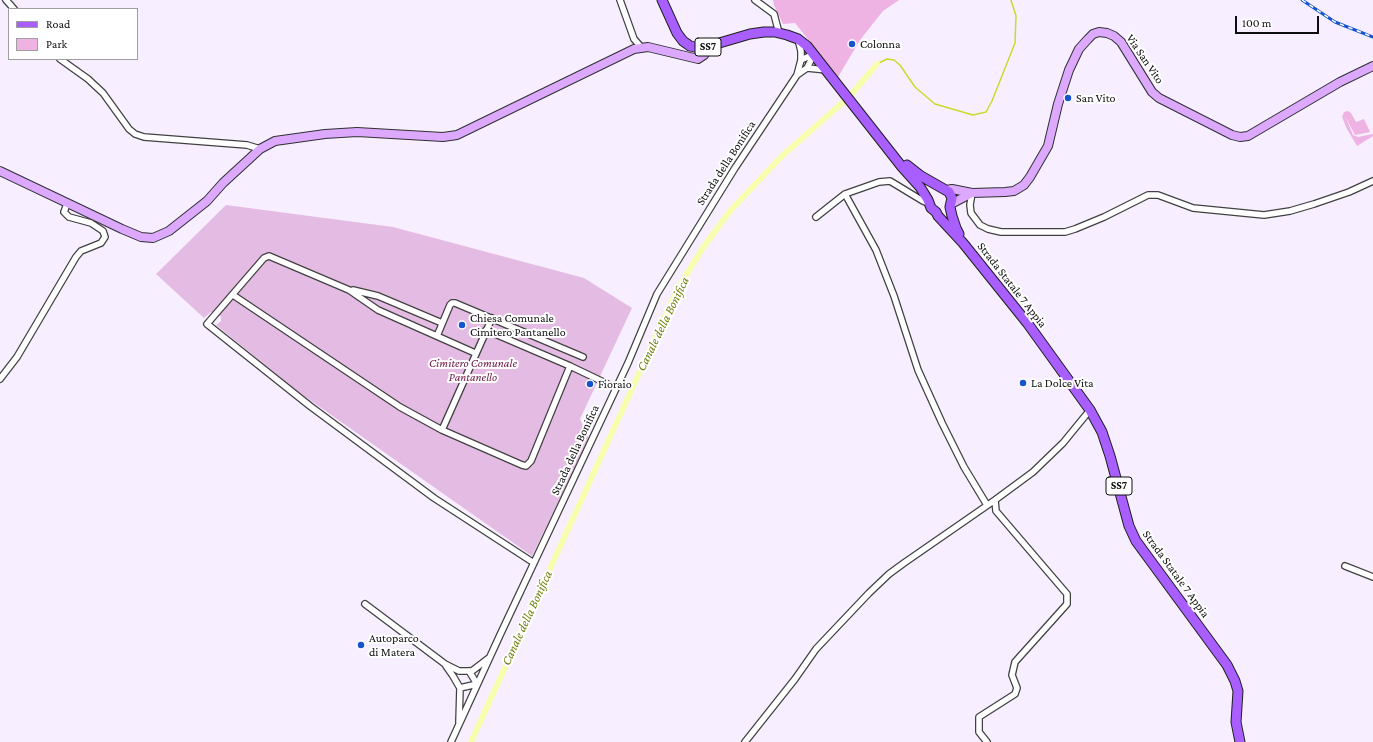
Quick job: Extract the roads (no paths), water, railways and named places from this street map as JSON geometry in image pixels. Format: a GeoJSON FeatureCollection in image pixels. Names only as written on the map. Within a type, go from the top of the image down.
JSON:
{"type":"FeatureCollection","features":[{"type":"Feature","properties":{"kind":"main road","name":"Strada Statale 7 Appia"},"geometry":{"type":"LineString","coordinates":[[662,0],[677,33],[683,41],[690,46],[699,48],[710,46],[750,34],[764,32],[779,33],[798,39],[814,54],[827,70],[902,167],[920,187],[931,208],[963,242],[1028,324],[1090,410],[1104,438],[1128,526],[1136,541],[1218,652],[1235,681],[1238,691],[1236,722],[1240,742]]}},
{"type":"Feature","properties":{"kind":"main road","name":"Via San Vito"},"geometry":{"type":"LineString","coordinates":[[944,189],[972,193],[1006,192],[1014,191],[1024,185],[1048,146],[1058,104],[1069,70],[1079,49],[1088,38],[1099,32],[1114,36],[1121,42],[1152,92],[1159,98],[1232,135],[1240,137],[1248,136],[1340,82],[1373,66]]}},
{"type":"Feature","properties":{"kind":"main road"},"geometry":{"type":"LineString","coordinates":[[0,171],[67,204],[141,237],[153,238],[169,231],[207,201],[223,183],[260,149],[275,141],[331,133],[357,132],[442,137],[457,135],[634,49],[648,47],[698,59],[704,55],[710,46]]}},
{"type":"Feature","properties":{"kind":"main road","name":"Strada Statale 7 Appia"},"geometry":{"type":"LineString","coordinates":[[896,158],[951,195],[951,206],[956,228],[963,242]]}},
{"type":"Feature","properties":{"kind":"main road"},"geometry":{"type":"LineString","coordinates":[[928,201],[932,191],[944,189]]}},
{"type":"Feature","properties":{"kind":"main road","name":"Via San Vito"},"geometry":{"type":"LineString","coordinates":[[951,206],[972,193]]}},
{"type":"Feature","properties":{"kind":"main road"},"geometry":{"type":"LineString","coordinates":[[936,212],[945,211],[951,206]]}},
{"type":"Feature","properties":{"kind":"street"},"geometry":{"type":"LineString","coordinates":[[6,0],[13,8]]}},
{"type":"Feature","properties":{"kind":"street"},"geometry":{"type":"LineString","coordinates":[[620,0],[634,39],[640,47]]}},
{"type":"Feature","properties":{"kind":"street"},"geometry":{"type":"LineString","coordinates":[[754,0],[774,14],[779,33]]}},
{"type":"Feature","properties":{"kind":"street"},"geometry":{"type":"LineString","coordinates":[[797,75],[801,60],[801,51],[798,39]]}},
{"type":"Feature","properties":{"kind":"street"},"geometry":{"type":"LineString","coordinates":[[801,60],[814,54]]}},
{"type":"Feature","properties":{"kind":"street"},"geometry":{"type":"LineString","coordinates":[[797,75],[808,68],[814,54]]}},
{"type":"Feature","properties":{"kind":"street"},"geometry":{"type":"LineString","coordinates":[[61,60],[94,84],[103,93],[129,129],[135,134],[247,145],[260,149]]}},
{"type":"Feature","properties":{"kind":"street"},"geometry":{"type":"LineString","coordinates":[[808,68],[827,70]]}},
{"type":"Feature","properties":{"kind":"street","name":"Strada della Bonifica"},"geometry":{"type":"LineString","coordinates":[[451,742],[628,363],[657,294],[735,168],[797,75]]}},
{"type":"Feature","properties":{"kind":"street"},"geometry":{"type":"LineString","coordinates":[[816,218],[845,194],[879,182],[890,181],[923,202],[928,201]]}},
{"type":"Feature","properties":{"kind":"street"},"geometry":{"type":"LineString","coordinates":[[972,193],[970,206],[971,213],[980,225],[988,229],[1001,232],[1065,232],[1104,217],[1148,195],[1158,195],[1193,208],[1264,215],[1290,211],[1314,204],[1349,192],[1373,181]]}},
{"type":"Feature","properties":{"kind":"street"},"geometry":{"type":"LineString","coordinates":[[845,194],[876,250],[894,296],[918,370],[942,423],[964,467],[987,505]]}},
{"type":"Feature","properties":{"kind":"street"},"geometry":{"type":"LineString","coordinates":[[0,379],[17,357],[76,257],[81,251],[101,243],[105,237],[104,231],[91,223],[69,217],[64,212],[67,204]]}},
{"type":"Feature","properties":{"kind":"street"},"geometry":{"type":"LineString","coordinates":[[442,323],[378,296],[349,290],[269,256],[264,258],[207,324],[310,406],[434,498],[534,562]]}},
{"type":"Feature","properties":{"kind":"street"},"geometry":{"type":"LineString","coordinates":[[349,290],[378,310],[475,354]]}},
{"type":"Feature","properties":{"kind":"street"},"geometry":{"type":"LineString","coordinates":[[233,295],[394,402],[442,430],[526,466],[531,461],[570,366]]}},
{"type":"Feature","properties":{"kind":"street"},"geometry":{"type":"LineString","coordinates":[[437,336],[450,305],[455,302],[583,357]]}},
{"type":"Feature","properties":{"kind":"street"},"geometry":{"type":"LineString","coordinates":[[442,430],[492,318]]}},
{"type":"Feature","properties":{"kind":"street"},"geometry":{"type":"LineString","coordinates":[[486,330],[570,366],[616,388]]}},
{"type":"Feature","properties":{"kind":"street"},"geometry":{"type":"LineString","coordinates":[[745,742],[795,679],[816,649],[888,574],[1033,472],[1063,443],[1090,410]]}},
{"type":"Feature","properties":{"kind":"street"},"geometry":{"type":"LineString","coordinates":[[987,742],[979,732],[978,717],[1015,694],[1017,688],[1012,675],[1015,662],[1067,604],[1067,594],[996,511],[995,500]]}},
{"type":"Feature","properties":{"kind":"street"},"geometry":{"type":"LineString","coordinates":[[1345,566],[1373,577]]}},
{"type":"Feature","properties":{"kind":"street"},"geometry":{"type":"LineString","coordinates":[[365,604],[445,664],[460,671],[472,671],[490,657]]}},
{"type":"Feature","properties":{"kind":"street"},"geometry":{"type":"LineString","coordinates":[[445,664],[460,688],[459,724]]}},
{"type":"Feature","properties":{"kind":"street"},"geometry":{"type":"LineString","coordinates":[[460,688],[477,684],[469,671]]}},
{"type":"Feature","properties":{"kind":"waterway"},"geometry":{"type":"LineString","coordinates":[[877,64],[887,59],[894,60],[900,65],[915,87],[935,104],[973,115],[986,112],[992,101],[1015,43],[1016,16],[1011,0]]}},
{"type":"Feature","properties":{"kind":"waterway","name":"Canale della Bonifica"},"geometry":{"type":"LineString","coordinates":[[471,742],[677,290],[702,249],[730,211],[783,155],[849,97],[877,64]]}},
{"type":"Feature","properties":{"kind":"railway"},"geometry":{"type":"LineString","coordinates":[[1302,0],[1335,22],[1373,37]]}},
{"type":"Feature","properties":{"kind":"place","name":"Colonna"},"geometry":{"type":"Point","coordinates":[852,44]}},
{"type":"Feature","properties":{"kind":"place","name":"San Vito"},"geometry":{"type":"Point","coordinates":[1068,98]}},
{"type":"Feature","properties":{"kind":"place","name":"Chiesa Comunale Cimitero Pantanello"},"geometry":{"type":"Point","coordinates":[462,325]}},
{"type":"Feature","properties":{"kind":"place","name":"La Dolce Vita"},"geometry":{"type":"Point","coordinates":[1023,383]}},
{"type":"Feature","properties":{"kind":"place","name":"Fioraio"},"geometry":{"type":"Point","coordinates":[590,384]}},
{"type":"Feature","properties":{"kind":"place","name":"Autoparco di Matera"},"geometry":{"type":"Point","coordinates":[361,645]}},
{"type":"Feature","properties":{"kind":"park label","name":"Cimitero Comunale Pantanello"},"geometry":{"type":"Point","coordinates":[473,370]}}]}
